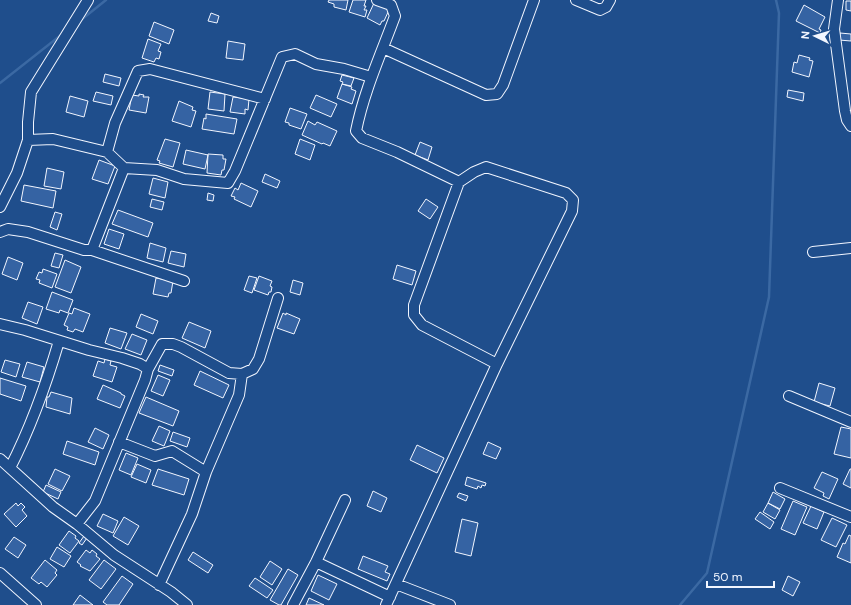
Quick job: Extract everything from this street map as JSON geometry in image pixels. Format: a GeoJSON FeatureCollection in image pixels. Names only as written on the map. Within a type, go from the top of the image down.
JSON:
{"type":"FeatureCollection","features":[{"type":"Feature","properties":{"kind":"street"},"geometry":{"type":"LineString","coordinates":[[1,201],[17,173],[28,140],[28,122],[32,92],[88,0]]}},
{"type":"Feature","properties":{"kind":"street"},"geometry":{"type":"LineString","coordinates":[[377,0],[391,4],[395,16],[384,48],[371,77],[356,130],[362,138],[397,152],[459,182]]}},
{"type":"Feature","properties":{"kind":"street"},"geometry":{"type":"LineString","coordinates":[[384,48],[486,95],[497,94],[503,85],[534,0]]}},
{"type":"Feature","properties":{"kind":"street"},"geometry":{"type":"LineString","coordinates":[[576,0],[600,10],[606,7],[610,0]]}},
{"type":"Feature","properties":{"kind":"street"},"geometry":{"type":"LineString","coordinates":[[838,0],[834,29],[845,111],[847,120],[851,126]]}},
{"type":"Feature","properties":{"kind":"street"},"geometry":{"type":"LineString","coordinates":[[28,140],[53,139],[107,152],[124,168],[157,170],[184,179],[228,183],[235,172],[282,57],[295,54],[316,64],[344,69],[371,77]]}},
{"type":"Feature","properties":{"kind":"street"},"geometry":{"type":"LineString","coordinates":[[107,152],[115,123],[138,71],[150,69],[265,99]]}},
{"type":"Feature","properties":{"kind":"street"},"geometry":{"type":"LineString","coordinates":[[316,562],[388,601],[497,364],[572,212],[573,200],[566,193],[486,167],[474,172],[459,182],[414,305],[414,315],[422,325],[497,364]]}},
{"type":"Feature","properties":{"kind":"street"},"geometry":{"type":"LineString","coordinates":[[92,250],[124,168]]}},
{"type":"Feature","properties":{"kind":"street"},"geometry":{"type":"LineString","coordinates":[[0,232],[8,229],[28,232],[84,250],[92,250],[184,281]]}},
{"type":"Feature","properties":{"kind":"street"},"geometry":{"type":"LineString","coordinates":[[813,252],[851,248]]}},
{"type":"Feature","properties":{"kind":"street"},"geometry":{"type":"LineString","coordinates":[[77,524],[95,501],[145,380],[148,369],[162,344],[173,344],[181,347],[229,373],[242,374],[253,369],[259,359],[278,298]]}},
{"type":"Feature","properties":{"kind":"street"},"geometry":{"type":"LineString","coordinates":[[0,324],[122,358],[140,364],[148,369]]}},
{"type":"Feature","properties":{"kind":"street"},"geometry":{"type":"LineString","coordinates":[[10,468],[23,444],[38,405],[54,360],[59,340]]}},
{"type":"Feature","properties":{"kind":"street"},"geometry":{"type":"LineString","coordinates":[[159,585],[192,514],[206,472],[239,395],[242,374]]}},
{"type":"Feature","properties":{"kind":"street"},"geometry":{"type":"LineString","coordinates":[[790,396],[851,422]]}},
{"type":"Feature","properties":{"kind":"street"},"geometry":{"type":"LineString","coordinates":[[119,442],[155,456],[172,451],[206,472]]}},
{"type":"Feature","properties":{"kind":"street"},"geometry":{"type":"LineString","coordinates":[[0,459],[53,508],[77,524],[114,555],[187,605]]}},
{"type":"Feature","properties":{"kind":"street"},"geometry":{"type":"LineString","coordinates":[[780,488],[851,517]]}},
{"type":"Feature","properties":{"kind":"street"},"geometry":{"type":"LineString","coordinates":[[293,605],[316,562],[345,500]]}},
{"type":"Feature","properties":{"kind":"street"},"geometry":{"type":"LineString","coordinates":[[0,573],[36,605]]}},
{"type":"Feature","properties":{"kind":"street"},"geometry":{"type":"LineString","coordinates":[[396,584],[450,605]]}},
{"type":"Feature","properties":{"kind":"building"},"geometry":{"type":"Polygon","coordinates":[[[329,0],[348,0],[346,10],[334,7],[334,4],[328,2],[329,0]]]}},
{"type":"Feature","properties":{"kind":"building"},"geometry":{"type":"Polygon","coordinates":[[[353,0],[366,0],[364,6],[366,6],[364,10],[367,10],[365,17],[349,12],[353,0]]]}},
{"type":"Feature","properties":{"kind":"building"},"geometry":{"type":"Polygon","coordinates":[[[846,1],[851,1],[851,11],[846,10],[846,1]]]}},
{"type":"Feature","properties":{"kind":"building"},"geometry":{"type":"Polygon","coordinates":[[[374,3],[389,10],[384,21],[382,21],[380,25],[367,18],[374,3]]]}},
{"type":"Feature","properties":{"kind":"building"},"geometry":{"type":"Polygon","coordinates":[[[804,5],[825,17],[819,29],[821,30],[820,33],[796,21],[804,5]]]}},
{"type":"Feature","properties":{"kind":"building"},"geometry":{"type":"Polygon","coordinates":[[[211,13],[219,16],[217,23],[208,21],[211,13]]]}},
{"type":"Feature","properties":{"kind":"building"},"geometry":{"type":"Polygon","coordinates":[[[154,22],[174,30],[169,44],[149,36],[154,22]]]}},
{"type":"Feature","properties":{"kind":"building"},"geometry":{"type":"Polygon","coordinates":[[[840,33],[851,34],[851,41],[839,40],[840,33]]]}},
{"type":"Feature","properties":{"kind":"building"},"geometry":{"type":"Polygon","coordinates":[[[148,39],[161,44],[158,51],[161,52],[159,59],[156,58],[154,62],[142,58],[148,39]]]}},
{"type":"Feature","properties":{"kind":"building"},"geometry":{"type":"Polygon","coordinates":[[[228,41],[245,44],[243,60],[226,58],[228,41]]]}},
{"type":"Feature","properties":{"kind":"building"},"geometry":{"type":"Polygon","coordinates":[[[799,55],[810,58],[809,60],[813,61],[809,77],[792,72],[794,62],[797,63],[799,55]]]}},
{"type":"Feature","properties":{"kind":"building"},"geometry":{"type":"Polygon","coordinates":[[[105,74],[121,78],[119,86],[103,82],[105,74]]]}},
{"type":"Feature","properties":{"kind":"building"},"geometry":{"type":"Polygon","coordinates":[[[342,75],[354,78],[351,86],[342,84],[343,82],[340,81],[342,75]]]}},
{"type":"Feature","properties":{"kind":"building"},"geometry":{"type":"Polygon","coordinates":[[[342,84],[352,87],[351,89],[356,91],[352,104],[337,98],[342,84]]]}},
{"type":"Feature","properties":{"kind":"building"},"geometry":{"type":"Polygon","coordinates":[[[788,90],[804,93],[803,101],[787,97],[788,90]]]}},
{"type":"Feature","properties":{"kind":"building"},"geometry":{"type":"Polygon","coordinates":[[[96,92],[113,96],[111,105],[93,101],[96,92]]]}},
{"type":"Feature","properties":{"kind":"building"},"geometry":{"type":"Polygon","coordinates":[[[210,92],[225,94],[224,111],[208,109],[210,92]]]}},
{"type":"Feature","properties":{"kind":"building"},"geometry":{"type":"Polygon","coordinates":[[[139,94],[144,95],[143,97],[149,97],[146,113],[129,110],[132,95],[139,96],[139,94]]]}},
{"type":"Feature","properties":{"kind":"building"},"geometry":{"type":"Polygon","coordinates":[[[316,95],[337,104],[331,117],[310,108],[316,95]]]}},
{"type":"Feature","properties":{"kind":"building"},"geometry":{"type":"Polygon","coordinates":[[[70,96],[88,101],[84,117],[66,112],[70,96]]]}},
{"type":"Feature","properties":{"kind":"building"},"geometry":{"type":"Polygon","coordinates":[[[233,97],[249,99],[248,110],[245,109],[245,114],[230,112],[233,97]]]}},
{"type":"Feature","properties":{"kind":"building"},"geometry":{"type":"Polygon","coordinates":[[[179,101],[193,107],[192,110],[196,111],[191,127],[172,121],[179,101]]]}},
{"type":"Feature","properties":{"kind":"building"},"geometry":{"type":"Polygon","coordinates":[[[290,108],[307,114],[301,129],[285,122],[290,108]]]}},
{"type":"Feature","properties":{"kind":"building"},"geometry":{"type":"Polygon","coordinates":[[[206,114],[237,119],[234,134],[202,129],[204,118],[206,119],[206,114]]]}},
{"type":"Feature","properties":{"kind":"building"},"geometry":{"type":"Polygon","coordinates":[[[308,121],[315,125],[317,122],[337,131],[330,146],[302,135],[308,121]]]}},
{"type":"Feature","properties":{"kind":"building"},"geometry":{"type":"Polygon","coordinates":[[[165,139],[180,143],[173,167],[159,163],[160,161],[157,160],[165,139]]]}},
{"type":"Feature","properties":{"kind":"building"},"geometry":{"type":"Polygon","coordinates":[[[300,139],[315,145],[310,160],[295,154],[300,139]]]}},
{"type":"Feature","properties":{"kind":"building"},"geometry":{"type":"Polygon","coordinates":[[[420,142],[432,147],[428,160],[415,155],[420,142]]]}},
{"type":"Feature","properties":{"kind":"building"},"geometry":{"type":"Polygon","coordinates":[[[186,150],[208,155],[205,169],[183,164],[186,150]]]}},
{"type":"Feature","properties":{"kind":"building"},"geometry":{"type":"Polygon","coordinates":[[[208,154],[223,155],[223,159],[226,159],[224,170],[222,170],[221,175],[207,173],[208,154]]]}},
{"type":"Feature","properties":{"kind":"building"},"geometry":{"type":"Polygon","coordinates":[[[99,160],[115,166],[108,184],[92,179],[99,160]]]}},
{"type":"Feature","properties":{"kind":"building"},"geometry":{"type":"Polygon","coordinates":[[[47,168],[64,172],[61,189],[44,186],[47,168]]]}},
{"type":"Feature","properties":{"kind":"building"},"geometry":{"type":"Polygon","coordinates":[[[265,174],[280,181],[277,188],[262,182],[265,174]]]}},
{"type":"Feature","properties":{"kind":"building"},"geometry":{"type":"Polygon","coordinates":[[[153,178],[168,182],[165,198],[149,194],[153,178]]]}},
{"type":"Feature","properties":{"kind":"building"},"geometry":{"type":"Polygon","coordinates":[[[241,183],[258,191],[251,207],[231,196],[235,188],[238,190],[241,183]]]}},
{"type":"Feature","properties":{"kind":"building"},"geometry":{"type":"Polygon","coordinates":[[[24,185],[56,191],[53,208],[21,201],[24,185]]]}},
{"type":"Feature","properties":{"kind":"building"},"geometry":{"type":"Polygon","coordinates":[[[208,193],[214,195],[213,201],[207,200],[208,193]]]}},
{"type":"Feature","properties":{"kind":"building"},"geometry":{"type":"Polygon","coordinates":[[[152,199],[164,202],[162,210],[150,207],[152,199]]]}},
{"type":"Feature","properties":{"kind":"building"},"geometry":{"type":"Polygon","coordinates":[[[426,199],[438,207],[430,219],[418,211],[426,199]]]}},
{"type":"Feature","properties":{"kind":"building"},"geometry":{"type":"Polygon","coordinates":[[[118,210],[153,223],[148,237],[112,224],[118,210]]]}},
{"type":"Feature","properties":{"kind":"building"},"geometry":{"type":"Polygon","coordinates":[[[55,212],[62,214],[57,230],[50,227],[55,212]]]}},
{"type":"Feature","properties":{"kind":"building"},"geometry":{"type":"Polygon","coordinates":[[[109,229],[124,234],[119,249],[104,244],[109,229]]]}},
{"type":"Feature","properties":{"kind":"building"},"geometry":{"type":"Polygon","coordinates":[[[150,243],[166,248],[163,262],[147,258],[150,243]]]}},
{"type":"Feature","properties":{"kind":"building"},"geometry":{"type":"Polygon","coordinates":[[[171,251],[186,254],[184,267],[168,263],[171,251]]]}},
{"type":"Feature","properties":{"kind":"building"},"geometry":{"type":"Polygon","coordinates":[[[55,253],[63,255],[59,268],[51,266],[55,253]]]}},
{"type":"Feature","properties":{"kind":"building"},"geometry":{"type":"Polygon","coordinates":[[[8,257],[23,263],[17,280],[2,274],[8,257]]]}},
{"type":"Feature","properties":{"kind":"building"},"geometry":{"type":"Polygon","coordinates":[[[65,260],[81,267],[71,293],[55,287],[65,260]]]}},
{"type":"Feature","properties":{"kind":"building"},"geometry":{"type":"Polygon","coordinates":[[[397,265],[416,271],[412,285],[393,279],[397,265]]]}},
{"type":"Feature","properties":{"kind":"building"},"geometry":{"type":"Polygon","coordinates":[[[43,269],[57,274],[52,288],[39,283],[40,280],[36,279],[39,272],[42,273],[43,269]]]}},
{"type":"Feature","properties":{"kind":"building"},"geometry":{"type":"Polygon","coordinates":[[[249,276],[257,278],[252,293],[244,290],[249,276]]]}},
{"type":"Feature","properties":{"kind":"building"},"geometry":{"type":"Polygon","coordinates":[[[259,276],[272,281],[270,286],[272,287],[271,292],[269,292],[268,295],[254,290],[259,276]]]}},
{"type":"Feature","properties":{"kind":"building"},"geometry":{"type":"Polygon","coordinates":[[[156,278],[173,281],[171,293],[169,293],[168,297],[153,294],[156,278]]]}},
{"type":"Feature","properties":{"kind":"building"},"geometry":{"type":"Polygon","coordinates":[[[293,280],[303,283],[300,295],[290,292],[293,280]]]}},
{"type":"Feature","properties":{"kind":"building"},"geometry":{"type":"Polygon","coordinates":[[[52,292],[73,300],[68,313],[60,310],[59,313],[46,309],[52,292]]]}},
{"type":"Feature","properties":{"kind":"building"},"geometry":{"type":"Polygon","coordinates":[[[28,302],[43,307],[37,324],[22,318],[28,302]]]}},
{"type":"Feature","properties":{"kind":"building"},"geometry":{"type":"Polygon","coordinates":[[[74,308],[90,314],[83,332],[75,329],[73,332],[67,330],[68,327],[64,325],[69,313],[72,314],[74,308]]]}},
{"type":"Feature","properties":{"kind":"building"},"geometry":{"type":"Polygon","coordinates":[[[283,313],[300,319],[294,334],[277,328],[283,313]]]}},
{"type":"Feature","properties":{"kind":"building"},"geometry":{"type":"Polygon","coordinates":[[[141,314],[158,321],[153,334],[136,327],[141,314]]]}},
{"type":"Feature","properties":{"kind":"building"},"geometry":{"type":"Polygon","coordinates":[[[189,322],[211,331],[205,348],[182,338],[189,322]]]}},
{"type":"Feature","properties":{"kind":"building"},"geometry":{"type":"Polygon","coordinates":[[[110,328],[127,333],[121,349],[105,343],[110,328]]]}},
{"type":"Feature","properties":{"kind":"building"},"geometry":{"type":"Polygon","coordinates":[[[132,334],[147,340],[141,355],[125,349],[132,334]]]}},
{"type":"Feature","properties":{"kind":"building"},"geometry":{"type":"Polygon","coordinates":[[[105,359],[111,361],[110,365],[117,367],[112,382],[93,376],[98,361],[104,363],[105,359]]]}},
{"type":"Feature","properties":{"kind":"building"},"geometry":{"type":"Polygon","coordinates":[[[5,360],[20,364],[16,377],[1,372],[5,360]]]}},
{"type":"Feature","properties":{"kind":"building"},"geometry":{"type":"Polygon","coordinates":[[[27,362],[44,367],[40,382],[22,377],[27,362]]]}},
{"type":"Feature","properties":{"kind":"building"},"geometry":{"type":"Polygon","coordinates":[[[160,365],[174,370],[172,376],[158,371],[160,365]]]}},
{"type":"Feature","properties":{"kind":"building"},"geometry":{"type":"Polygon","coordinates":[[[200,371],[229,385],[223,398],[194,385],[200,371]]]}},
{"type":"Feature","properties":{"kind":"building"},"geometry":{"type":"Polygon","coordinates":[[[158,375],[170,380],[163,396],[151,391],[158,375]]]}},
{"type":"Feature","properties":{"kind":"building"},"geometry":{"type":"Polygon","coordinates":[[[0,378],[26,386],[21,401],[0,394],[0,378]]]}},
{"type":"Feature","properties":{"kind":"building"},"geometry":{"type":"Polygon","coordinates":[[[819,383],[835,388],[830,406],[814,402],[819,383]]]}},
{"type":"Feature","properties":{"kind":"building"},"geometry":{"type":"Polygon","coordinates":[[[103,385],[125,396],[120,408],[97,399],[103,385]]]}},
{"type":"Feature","properties":{"kind":"building"},"geometry":{"type":"Polygon","coordinates":[[[51,392],[72,398],[70,414],[46,407],[47,397],[49,397],[51,392]]]}},
{"type":"Feature","properties":{"kind":"building"},"geometry":{"type":"Polygon","coordinates":[[[146,397],[179,411],[173,426],[139,413],[146,397]]]}},
{"type":"Feature","properties":{"kind":"building"},"geometry":{"type":"Polygon","coordinates":[[[159,426],[170,431],[164,446],[152,441],[159,426]]]}},
{"type":"Feature","properties":{"kind":"building"},"geometry":{"type":"Polygon","coordinates":[[[841,427],[851,429],[851,458],[834,454],[841,427]]]}},
{"type":"Feature","properties":{"kind":"building"},"geometry":{"type":"Polygon","coordinates":[[[95,428],[109,435],[103,449],[88,442],[95,428]]]}},
{"type":"Feature","properties":{"kind":"building"},"geometry":{"type":"Polygon","coordinates":[[[173,432],[190,438],[187,447],[170,441],[173,432]]]}},
{"type":"Feature","properties":{"kind":"building"},"geometry":{"type":"Polygon","coordinates":[[[67,441],[99,452],[95,465],[63,454],[67,441]]]}},
{"type":"Feature","properties":{"kind":"building"},"geometry":{"type":"Polygon","coordinates":[[[488,442],[501,448],[496,459],[483,454],[488,442]]]}},
{"type":"Feature","properties":{"kind":"building"},"geometry":{"type":"Polygon","coordinates":[[[417,445],[444,458],[437,473],[410,460],[417,445]]]}},
{"type":"Feature","properties":{"kind":"building"},"geometry":{"type":"Polygon","coordinates":[[[126,453],[138,458],[131,475],[119,470],[126,453]]]}},
{"type":"Feature","properties":{"kind":"building"},"geometry":{"type":"Polygon","coordinates":[[[137,464],[151,470],[146,483],[131,477],[137,464]]]}},
{"type":"Feature","properties":{"kind":"building"},"geometry":{"type":"Polygon","coordinates":[[[55,469],[70,476],[62,491],[48,484],[55,469]]]}},
{"type":"Feature","properties":{"kind":"building"},"geometry":{"type":"Polygon","coordinates":[[[158,469],[189,479],[184,495],[152,485],[158,469]]]}},
{"type":"Feature","properties":{"kind":"building"},"geometry":{"type":"Polygon","coordinates":[[[851,469],[851,488],[843,484],[851,469]]]}},
{"type":"Feature","properties":{"kind":"building"},"geometry":{"type":"Polygon","coordinates":[[[822,472],[838,479],[829,499],[823,496],[824,493],[814,488],[822,472]]]}},
{"type":"Feature","properties":{"kind":"building"},"geometry":{"type":"Polygon","coordinates":[[[467,477],[486,483],[485,486],[482,485],[481,488],[478,486],[477,489],[465,485],[467,477]]]}},
{"type":"Feature","properties":{"kind":"building"},"geometry":{"type":"Polygon","coordinates":[[[46,485],[61,492],[58,499],[43,492],[46,485]]]}},
{"type":"Feature","properties":{"kind":"building"},"geometry":{"type":"Polygon","coordinates":[[[373,491],[387,498],[381,512],[367,506],[373,491]]]}},
{"type":"Feature","properties":{"kind":"building"},"geometry":{"type":"Polygon","coordinates":[[[773,492],[785,499],[780,509],[768,503],[773,492]]]}},
{"type":"Feature","properties":{"kind":"building"},"geometry":{"type":"Polygon","coordinates":[[[459,493],[468,496],[466,501],[457,497],[459,493]]]}},
{"type":"Feature","properties":{"kind":"building"},"geometry":{"type":"Polygon","coordinates":[[[793,501],[807,507],[795,535],[781,529],[793,501]]]}},
{"type":"Feature","properties":{"kind":"building"},"geometry":{"type":"Polygon","coordinates":[[[16,503],[18,506],[21,503],[25,507],[22,510],[27,516],[16,527],[4,514],[16,503]]]}},
{"type":"Feature","properties":{"kind":"building"},"geometry":{"type":"Polygon","coordinates":[[[768,503],[780,510],[775,519],[763,512],[768,503]]]}},
{"type":"Feature","properties":{"kind":"building"},"geometry":{"type":"Polygon","coordinates":[[[811,506],[824,512],[817,529],[803,523],[811,506]]]}},
{"type":"Feature","properties":{"kind":"building"},"geometry":{"type":"Polygon","coordinates":[[[760,512],[774,522],[770,529],[755,519],[760,512]]]}},
{"type":"Feature","properties":{"kind":"building"},"geometry":{"type":"Polygon","coordinates":[[[103,514],[118,521],[113,533],[97,526],[103,514]]]}},
{"type":"Feature","properties":{"kind":"building"},"geometry":{"type":"Polygon","coordinates":[[[124,517],[139,526],[128,545],[113,536],[124,517]]]}},
{"type":"Feature","properties":{"kind":"building"},"geometry":{"type":"Polygon","coordinates":[[[832,518],[847,525],[836,547],[821,540],[832,518]]]}},
{"type":"Feature","properties":{"kind":"building"},"geometry":{"type":"Polygon","coordinates":[[[462,519],[478,523],[471,556],[455,552],[462,519]]]}},
{"type":"Feature","properties":{"kind":"building"},"geometry":{"type":"Polygon","coordinates":[[[69,531],[76,536],[75,538],[79,541],[70,553],[59,545],[69,531]]]}},
{"type":"Feature","properties":{"kind":"building"},"geometry":{"type":"Polygon","coordinates":[[[849,535],[851,536],[851,563],[837,557],[843,543],[845,544],[849,535]]]}},
{"type":"Feature","properties":{"kind":"building"},"geometry":{"type":"Polygon","coordinates":[[[84,536],[87,538],[82,545],[79,543],[84,536]]]}},
{"type":"Feature","properties":{"kind":"building"},"geometry":{"type":"Polygon","coordinates":[[[14,537],[26,545],[18,558],[5,549],[14,537]]]}},
{"type":"Feature","properties":{"kind":"building"},"geometry":{"type":"Polygon","coordinates":[[[57,547],[71,556],[64,567],[50,559],[57,547]]]}},
{"type":"Feature","properties":{"kind":"building"},"geometry":{"type":"Polygon","coordinates":[[[86,550],[90,553],[92,550],[100,559],[90,571],[80,566],[81,565],[77,562],[86,550]]]}},
{"type":"Feature","properties":{"kind":"building"},"geometry":{"type":"Polygon","coordinates":[[[193,552],[213,565],[208,573],[188,560],[193,552]]]}},
{"type":"Feature","properties":{"kind":"building"},"geometry":{"type":"Polygon","coordinates":[[[363,556],[388,566],[385,572],[390,574],[387,581],[358,569],[363,556]]]}},
{"type":"Feature","properties":{"kind":"building"},"geometry":{"type":"Polygon","coordinates":[[[45,560],[57,570],[55,573],[57,575],[47,587],[41,582],[39,584],[31,578],[45,560]]]}},
{"type":"Feature","properties":{"kind":"building"},"geometry":{"type":"Polygon","coordinates":[[[104,560],[116,569],[101,589],[89,580],[104,560]]]}},
{"type":"Feature","properties":{"kind":"building"},"geometry":{"type":"Polygon","coordinates":[[[270,561],[282,569],[272,585],[260,577],[270,561]]]}},
{"type":"Feature","properties":{"kind":"building"},"geometry":{"type":"Polygon","coordinates":[[[288,569],[298,575],[281,605],[279,605],[270,600],[288,569]]]}},
{"type":"Feature","properties":{"kind":"building"},"geometry":{"type":"Polygon","coordinates":[[[318,575],[337,584],[329,600],[311,591],[318,575]]]}},
{"type":"Feature","properties":{"kind":"building"},"geometry":{"type":"Polygon","coordinates":[[[122,576],[133,584],[119,605],[107,605],[103,602],[122,576]]]}},
{"type":"Feature","properties":{"kind":"building"},"geometry":{"type":"Polygon","coordinates":[[[788,576],[800,582],[793,596],[782,590],[788,576]]]}},
{"type":"Feature","properties":{"kind":"building"},"geometry":{"type":"Polygon","coordinates":[[[255,578],[273,590],[267,598],[249,586],[255,578]]]}},
{"type":"Feature","properties":{"kind":"building"},"geometry":{"type":"Polygon","coordinates":[[[80,595],[93,605],[73,605],[80,595]]]}},
{"type":"Feature","properties":{"kind":"building"},"geometry":{"type":"Polygon","coordinates":[[[309,598],[324,605],[306,605],[309,598]]]}},
{"type":"Feature","properties":{"kind":"waterway"},"geometry":{"type":"LineString","coordinates":[[81,20],[106,0]]}},
{"type":"Feature","properties":{"kind":"waterway"},"geometry":{"type":"LineString","coordinates":[[680,605],[707,573],[769,297],[779,13],[776,0]]}},
{"type":"Feature","properties":{"kind":"waterway"},"geometry":{"type":"LineString","coordinates":[[0,83],[61,35]]}}]}
